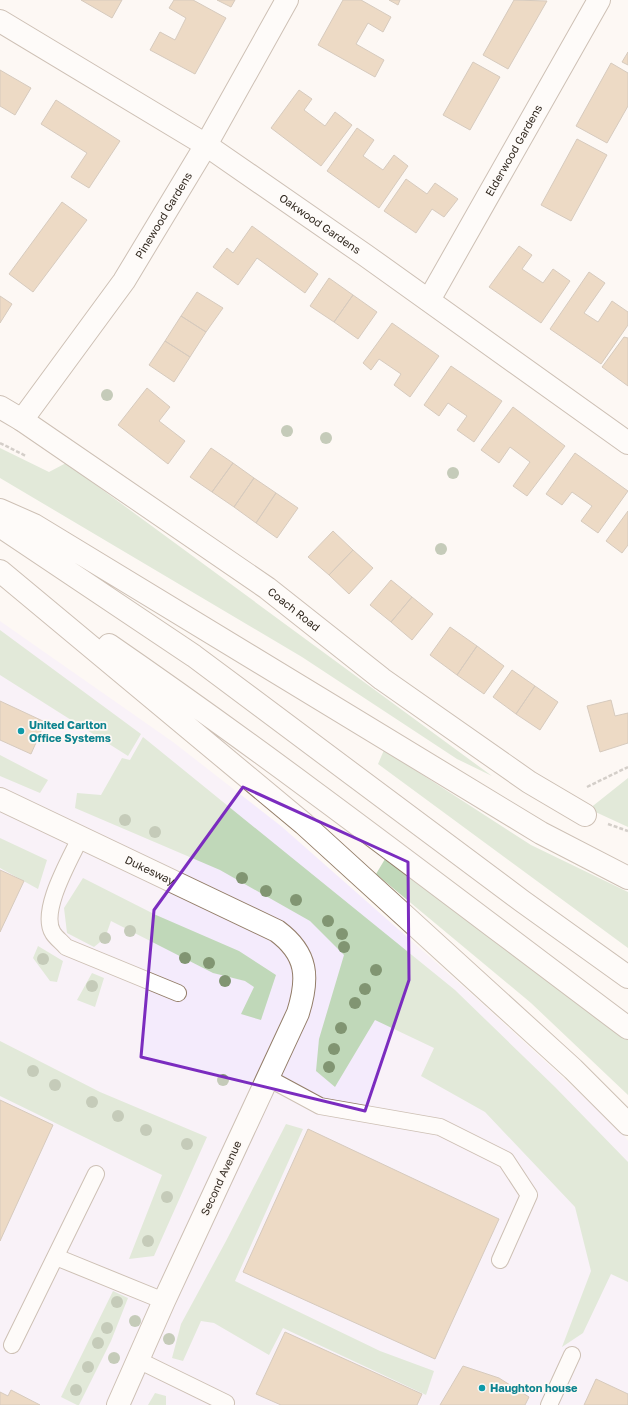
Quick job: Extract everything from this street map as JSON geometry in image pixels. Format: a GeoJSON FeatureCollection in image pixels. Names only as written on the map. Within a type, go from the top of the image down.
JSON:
{"type":"FeatureCollection","features":[{"type":"Feature","properties":{"kind":"main road","name":"Pinewood Gardens"},"geometry":{"type":"LineString","coordinates":[[22,420],[124,281],[206,145],[287,0]]}},
{"type":"Feature","properties":{"kind":"main road","name":"Elderwood Gardens"},"geometry":{"type":"LineString","coordinates":[[429,300],[599,0]]}},
{"type":"Feature","properties":{"kind":"main road","name":"Oakwood Gardens"},"geometry":{"type":"LineString","coordinates":[[0,21],[206,145],[429,300],[628,443]]}},
{"type":"Feature","properties":{"kind":"main road","name":"Coach Road"},"geometry":{"type":"LineString","coordinates":[[0,407],[22,420],[267,588],[382,679],[529,782],[585,815]]}},
{"type":"Feature","properties":{"kind":"main road"},"geometry":{"type":"LineString","coordinates":[[0,510],[34,525],[541,833],[628,878]]}},
{"type":"Feature","properties":{"kind":"main road"},"geometry":{"type":"LineString","coordinates":[[0,526],[194,656],[522,901],[628,977]]}},
{"type":"Feature","properties":{"kind":"main road"},"geometry":{"type":"LineString","coordinates":[[0,571],[164,684],[628,1028]]}},
{"type":"Feature","properties":{"kind":"main road"},"geometry":{"type":"LineString","coordinates":[[0,571],[304,824],[567,1063],[628,1124]]}},
{"type":"Feature","properties":{"kind":"main road","name":"Dukesway"},"geometry":{"type":"LineString","coordinates":[[0,799],[263,923],[282,934],[296,948]]}},
{"type":"Feature","properties":{"kind":"main road","name":"Second Avenue"},"geometry":{"type":"LineString","coordinates":[[118,1405],[164,1301],[298,1013],[304,995],[306,978],[303,964],[296,948]]}},
{"type":"Feature","properties":{"kind":"lane"},"geometry":{"type":"LineString","coordinates":[[81,836],[53,898],[49,916],[52,932],[66,947],[178,993]]}},
{"type":"Feature","properties":{"kind":"lane"},"geometry":{"type":"LineString","coordinates":[[268,1078],[320,1106],[440,1127],[506,1160],[529,1195],[500,1260]]}},
{"type":"Feature","properties":{"kind":"lane"},"geometry":{"type":"LineString","coordinates":[[12,1345],[96,1174]]}},
{"type":"Feature","properties":{"kind":"lane"},"geometry":{"type":"LineString","coordinates":[[56,1257],[164,1301]]}},
{"type":"Feature","properties":{"kind":"lane"},"geometry":{"type":"LineString","coordinates":[[549,1405],[572,1355]]}},
{"type":"Feature","properties":{"kind":"lane"},"geometry":{"type":"LineString","coordinates":[[138,1360],[226,1403]]}},
{"type":"Feature","properties":{"kind":"path"},"geometry":{"type":"LineString","coordinates":[[560,800],[628,767]]}},
{"type":"Feature","properties":{"kind":"highlighted area"},"geometry":{"type":"Polygon","coordinates":[[[243,787],[408,862],[409,980],[365,1111],[141,1057],[154,910],[243,787]]]}},
{"type":"Feature","properties":{"kind":"shaded area"},"geometry":{"type":"Polygon","coordinates":[[[0,621],[173,742],[281,826],[474,996],[621,1131],[628,1141],[628,1405],[0,1405],[0,621]]]}},
{"type":"Feature","properties":{"kind":"green space"},"geometry":{"type":"Polygon","coordinates":[[[0,448],[49,472],[66,463],[492,776],[457,759],[302,657],[0,478],[0,448]]]}},
{"type":"Feature","properties":{"kind":"green space"},"geometry":{"type":"Polygon","coordinates":[[[0,630],[141,734],[128,756],[0,675],[0,630]]]}},
{"type":"Feature","properties":{"kind":"green space"},"geometry":{"type":"Polygon","coordinates":[[[143,737],[455,990],[555,1087],[628,1162],[628,1282],[611,1274],[583,1333],[562,1347],[591,1271],[575,1207],[485,1112],[421,1076],[434,1048],[375,1020],[335,1087],[316,1071],[319,1039],[344,955],[310,921],[220,870],[75,808],[77,793],[101,795],[122,758],[130,760],[143,737]]]}},
{"type":"Feature","properties":{"kind":"green space"},"geometry":{"type":"Polygon","coordinates":[[[384,750],[531,845],[628,892],[628,948],[378,764],[384,750]]]}},
{"type":"Feature","properties":{"kind":"green space"},"geometry":{"type":"Polygon","coordinates":[[[0,755],[48,780],[40,793],[0,776],[0,755]]]}},
{"type":"Feature","properties":{"kind":"green space"},"geometry":{"type":"Polygon","coordinates":[[[628,778],[628,827],[589,809],[628,778]]]}},
{"type":"Feature","properties":{"kind":"green space"},"geometry":{"type":"Polygon","coordinates":[[[0,838],[47,860],[38,889],[0,868],[0,838]]]}},
{"type":"Feature","properties":{"kind":"green space"},"geometry":{"type":"Polygon","coordinates":[[[385,859],[628,1040],[628,1095],[531,1003],[376,874],[385,859]]]}},
{"type":"Feature","properties":{"kind":"green space"},"geometry":{"type":"Polygon","coordinates":[[[83,878],[156,915],[239,951],[276,975],[261,1020],[241,1014],[254,987],[245,981],[213,973],[111,921],[105,938],[94,947],[67,933],[64,908],[83,878]]]}},
{"type":"Feature","properties":{"kind":"green space"},"geometry":{"type":"Polygon","coordinates":[[[38,946],[63,961],[57,982],[50,981],[33,958],[38,946]]]}},
{"type":"Feature","properties":{"kind":"green space"},"geometry":{"type":"Polygon","coordinates":[[[92,973],[104,978],[95,1007],[77,1000],[92,973]]]}},
{"type":"Feature","properties":{"kind":"green space"},"geometry":{"type":"Polygon","coordinates":[[[0,1041],[100,1092],[207,1137],[154,1256],[129,1259],[162,1175],[0,1096],[0,1041]]]}},
{"type":"Feature","properties":{"kind":"green space"},"geometry":{"type":"Polygon","coordinates":[[[286,1124],[303,1129],[235,1281],[380,1351],[434,1371],[426,1395],[283,1328],[269,1355],[214,1323],[201,1321],[183,1361],[172,1358],[181,1324],[226,1241],[286,1124]]]}},
{"type":"Feature","properties":{"kind":"green space"},"geometry":{"type":"Polygon","coordinates":[[[113,1291],[128,1298],[111,1341],[79,1405],[77,1405],[61,1397],[113,1291]]]}},
{"type":"Feature","properties":{"kind":"green space"},"geometry":{"type":"Polygon","coordinates":[[[155,1393],[166,1396],[166,1405],[148,1405],[155,1393]]]}},
{"type":"Feature","properties":{"kind":"building"},"geometry":{"type":"Polygon","coordinates":[[[81,0],[122,0],[112,18],[81,0]]]}},
{"type":"Feature","properties":{"kind":"building"},"geometry":{"type":"Polygon","coordinates":[[[174,0],[193,0],[226,18],[195,74],[150,50],[160,32],[175,40],[186,18],[169,8],[174,0]]]}},
{"type":"Feature","properties":{"kind":"building"},"geometry":{"type":"Polygon","coordinates":[[[217,0],[235,0],[231,7],[217,0]]]}},
{"type":"Feature","properties":{"kind":"building"},"geometry":{"type":"Polygon","coordinates":[[[343,0],[361,0],[391,17],[383,32],[368,23],[356,44],[384,60],[375,77],[318,45],[343,0]]]}},
{"type":"Feature","properties":{"kind":"building"},"geometry":{"type":"Polygon","coordinates":[[[389,0],[400,0],[398,5],[389,0]]]}},
{"type":"Feature","properties":{"kind":"building"},"geometry":{"type":"Polygon","coordinates":[[[514,0],[547,1],[508,69],[483,55],[514,0]]]}},
{"type":"Feature","properties":{"kind":"building"},"geometry":{"type":"Polygon","coordinates":[[[628,52],[628,65],[622,62],[628,52]]]}},
{"type":"Feature","properties":{"kind":"building"},"geometry":{"type":"Polygon","coordinates":[[[473,62],[500,77],[470,130],[443,115],[473,62]]]}},
{"type":"Feature","properties":{"kind":"building"},"geometry":{"type":"Polygon","coordinates":[[[611,63],[628,73],[628,106],[607,143],[576,126],[611,63]]]}},
{"type":"Feature","properties":{"kind":"building"},"geometry":{"type":"Polygon","coordinates":[[[0,70],[31,88],[15,115],[0,106],[0,70]]]}},
{"type":"Feature","properties":{"kind":"building"},"geometry":{"type":"Polygon","coordinates":[[[299,90],[312,99],[304,110],[325,126],[335,112],[352,125],[321,166],[271,128],[299,90]]]}},
{"type":"Feature","properties":{"kind":"building"},"geometry":{"type":"Polygon","coordinates":[[[56,100],[120,141],[89,188],[71,177],[87,153],[41,124],[56,100]]]}},
{"type":"Feature","properties":{"kind":"building"},"geometry":{"type":"Polygon","coordinates":[[[357,128],[374,140],[363,156],[383,170],[394,155],[408,166],[379,208],[327,171],[357,128]]]}},
{"type":"Feature","properties":{"kind":"building"},"geometry":{"type":"Polygon","coordinates":[[[577,139],[607,155],[571,221],[541,205],[577,139]]]}},
{"type":"Feature","properties":{"kind":"building"},"geometry":{"type":"Polygon","coordinates":[[[406,179],[427,194],[435,183],[458,199],[444,217],[432,209],[416,233],[384,211],[406,179]]]}},
{"type":"Feature","properties":{"kind":"building"},"geometry":{"type":"Polygon","coordinates":[[[62,202],[87,220],[33,292],[9,274],[62,202]]]}},
{"type":"Feature","properties":{"kind":"building"},"geometry":{"type":"Polygon","coordinates":[[[252,226],[318,274],[305,293],[257,258],[238,285],[213,267],[227,248],[233,253],[252,226]]]}},
{"type":"Feature","properties":{"kind":"building"},"geometry":{"type":"Polygon","coordinates":[[[519,246],[532,255],[522,269],[543,283],[553,269],[570,281],[541,323],[489,287],[519,246]]]}},
{"type":"Feature","properties":{"kind":"building"},"geometry":{"type":"Polygon","coordinates":[[[589,272],[605,283],[584,313],[598,322],[612,301],[628,312],[628,325],[601,364],[550,329],[589,272]]]}},
{"type":"Feature","properties":{"kind":"building"},"geometry":{"type":"Polygon","coordinates":[[[329,278],[353,295],[334,322],[310,306],[329,278]]]}},
{"type":"Feature","properties":{"kind":"building"},"geometry":{"type":"Polygon","coordinates":[[[197,292],[223,308],[206,332],[181,316],[197,292]]]}},
{"type":"Feature","properties":{"kind":"building"},"geometry":{"type":"Polygon","coordinates":[[[353,295],[377,312],[358,339],[334,322],[353,295]]]}},
{"type":"Feature","properties":{"kind":"building"},"geometry":{"type":"Polygon","coordinates":[[[0,296],[12,304],[0,323],[0,296]]]}},
{"type":"Feature","properties":{"kind":"building"},"geometry":{"type":"Polygon","coordinates":[[[181,316],[206,332],[190,357],[165,341],[181,316]]]}},
{"type":"Feature","properties":{"kind":"building"},"geometry":{"type":"Polygon","coordinates":[[[392,323],[439,356],[410,397],[394,385],[401,374],[379,359],[371,370],[363,363],[392,323]]]}},
{"type":"Feature","properties":{"kind":"building"},"geometry":{"type":"Polygon","coordinates":[[[624,337],[628,338],[628,386],[602,367],[624,337]]]}},
{"type":"Feature","properties":{"kind":"building"},"geometry":{"type":"Polygon","coordinates":[[[165,341],[190,357],[174,382],[149,365],[165,341]]]}},
{"type":"Feature","properties":{"kind":"building"},"geometry":{"type":"Polygon","coordinates":[[[451,366],[502,401],[474,442],[457,430],[467,416],[448,403],[439,416],[424,405],[451,366]]]}},
{"type":"Feature","properties":{"kind":"building"},"geometry":{"type":"Polygon","coordinates":[[[147,388],[170,407],[159,421],[185,441],[168,464],[118,425],[147,388]]]}},
{"type":"Feature","properties":{"kind":"building"},"geometry":{"type":"Polygon","coordinates":[[[513,407],[565,446],[527,496],[513,486],[530,462],[510,447],[499,463],[481,450],[513,407]]]}},
{"type":"Feature","properties":{"kind":"building"},"geometry":{"type":"Polygon","coordinates":[[[211,448],[233,463],[212,492],[190,477],[211,448]]]}},
{"type":"Feature","properties":{"kind":"building"},"geometry":{"type":"Polygon","coordinates":[[[575,453],[628,491],[598,533],[581,521],[592,506],[572,492],[562,505],[546,494],[575,453]]]}},
{"type":"Feature","properties":{"kind":"building"},"geometry":{"type":"Polygon","coordinates":[[[233,463],[254,478],[234,507],[212,492],[233,463]]]}},
{"type":"Feature","properties":{"kind":"building"},"geometry":{"type":"Polygon","coordinates":[[[254,478],[276,493],[256,523],[234,507],[254,478]]]}},
{"type":"Feature","properties":{"kind":"building"},"geometry":{"type":"Polygon","coordinates":[[[276,493],[298,508],[277,538],[256,523],[276,493]]]}},
{"type":"Feature","properties":{"kind":"building"},"geometry":{"type":"Polygon","coordinates":[[[628,511],[628,545],[622,553],[606,541],[628,511]]]}},
{"type":"Feature","properties":{"kind":"building"},"geometry":{"type":"Polygon","coordinates":[[[333,531],[353,550],[329,575],[308,557],[333,531]]]}},
{"type":"Feature","properties":{"kind":"building"},"geometry":{"type":"Polygon","coordinates":[[[353,550],[373,568],[349,594],[329,575],[353,550]]]}},
{"type":"Feature","properties":{"kind":"building"},"geometry":{"type":"Polygon","coordinates":[[[391,580],[412,597],[391,622],[370,605],[391,580]]]}},
{"type":"Feature","properties":{"kind":"building"},"geometry":{"type":"Polygon","coordinates":[[[412,597],[433,614],[412,640],[391,622],[412,597]]]}},
{"type":"Feature","properties":{"kind":"building"},"geometry":{"type":"Polygon","coordinates":[[[450,627],[477,646],[457,675],[430,655],[450,627]]]}},
{"type":"Feature","properties":{"kind":"building"},"geometry":{"type":"Polygon","coordinates":[[[477,646],[504,666],[484,694],[457,675],[477,646]]]}},
{"type":"Feature","properties":{"kind":"building"},"geometry":{"type":"Polygon","coordinates":[[[512,670],[535,686],[516,714],[493,697],[512,670]]]}},
{"type":"Feature","properties":{"kind":"building"},"geometry":{"type":"Polygon","coordinates":[[[535,686],[558,702],[540,730],[516,714],[535,686]]]}},
{"type":"Feature","properties":{"kind":"building"},"geometry":{"type":"Polygon","coordinates":[[[611,700],[615,716],[628,713],[628,743],[600,752],[587,706],[611,700]]]}},
{"type":"Feature","properties":{"kind":"building","name":"United Carlton Office Systems"},"geometry":{"type":"Polygon","coordinates":[[[0,701],[45,722],[31,754],[0,740],[0,701]]]}},
{"type":"Feature","properties":{"kind":"building"},"geometry":{"type":"Polygon","coordinates":[[[0,870],[24,881],[0,932],[0,870]]]}},
{"type":"Feature","properties":{"kind":"building"},"geometry":{"type":"Polygon","coordinates":[[[0,1100],[53,1125],[0,1241],[0,1100]]]}},
{"type":"Feature","properties":{"kind":"building"},"geometry":{"type":"Polygon","coordinates":[[[308,1129],[499,1219],[435,1359],[243,1272],[308,1129]]]}},
{"type":"Feature","properties":{"kind":"building"},"geometry":{"type":"Polygon","coordinates":[[[285,1332],[422,1394],[417,1405],[281,1405],[256,1394],[285,1332]]]}},
{"type":"Feature","properties":{"kind":"building","name":"Haughton house"},"geometry":{"type":"Polygon","coordinates":[[[463,1366],[499,1378],[529,1397],[525,1405],[440,1405],[463,1366]]]}},
{"type":"Feature","properties":{"kind":"building"},"geometry":{"type":"Polygon","coordinates":[[[596,1379],[628,1394],[628,1405],[584,1405],[596,1379]]]}},
{"type":"Feature","properties":{"kind":"building"},"geometry":{"type":"Polygon","coordinates":[[[11,1390],[40,1405],[0,1405],[0,1392],[8,1396],[11,1390]]]}},
{"type":"Feature","properties":{"kind":"place","name":"United Carlton Office Systems"},"geometry":{"type":"Point","coordinates":[21,731]}},
{"type":"Feature","properties":{"kind":"place","name":"Haughton house"},"geometry":{"type":"Point","coordinates":[482,1388]}}]}
